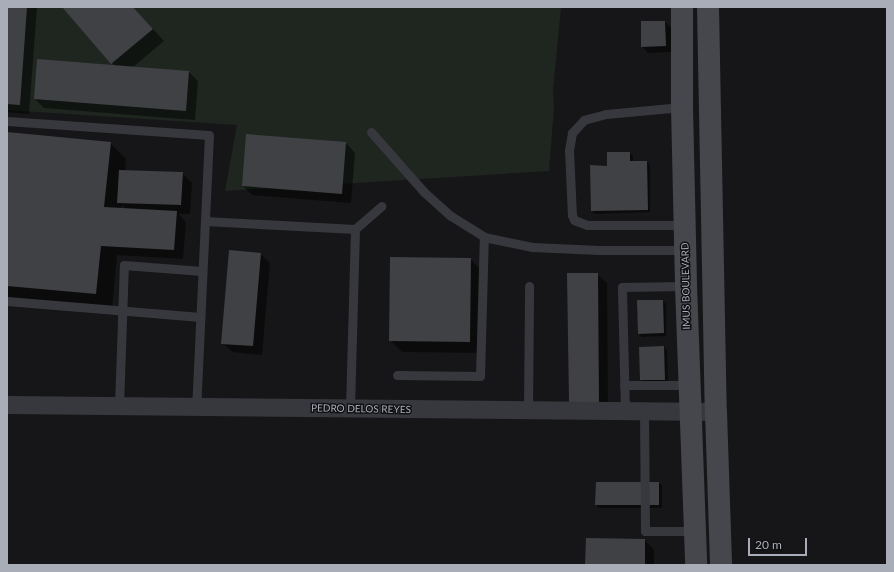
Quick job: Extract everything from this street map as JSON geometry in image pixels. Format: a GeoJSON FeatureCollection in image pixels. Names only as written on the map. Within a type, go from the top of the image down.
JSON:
{"type":"FeatureCollection","features":[{"type":"Feature","properties":{"kind":"main road","name":"IMUS BOULEVARD"},"geometry":{"type":"LineString","coordinates":[[682,7],[682,107],[685,250],[696,565]]}},
{"type":"Feature","properties":{"kind":"main road"},"geometry":{"type":"LineString","coordinates":[[708,7],[716,412],[721,565]]}},
{"type":"Feature","properties":{"kind":"street","name":"PEDRO DELOS REYES"},"geometry":{"type":"LineString","coordinates":[[7,405],[716,412]]}},
{"type":"Feature","properties":{"kind":"lane"},"geometry":{"type":"LineString","coordinates":[[682,107],[606,114],[584,120],[572,133],[568,150],[572,215],[574,220],[587,225],[685,225]]}},
{"type":"Feature","properties":{"kind":"lane"},"geometry":{"type":"LineString","coordinates":[[7,121],[209,135],[196,407]]}},
{"type":"Feature","properties":{"kind":"lane"},"geometry":{"type":"LineString","coordinates":[[371,132],[424,192],[451,216],[484,237],[532,247],[599,250],[685,250]]}},
{"type":"Feature","properties":{"kind":"lane"},"geometry":{"type":"LineString","coordinates":[[204,221],[355,229],[381,206]]}},
{"type":"Feature","properties":{"kind":"lane"},"geometry":{"type":"LineString","coordinates":[[350,409],[355,229]]}},
{"type":"Feature","properties":{"kind":"lane"},"geometry":{"type":"LineString","coordinates":[[397,375],[480,376],[484,237]]}},
{"type":"Feature","properties":{"kind":"lane"},"geometry":{"type":"LineString","coordinates":[[119,406],[124,265],[202,271]]}},
{"type":"Feature","properties":{"kind":"lane"},"geometry":{"type":"LineString","coordinates":[[528,411],[530,286]]}},
{"type":"Feature","properties":{"kind":"lane"},"geometry":{"type":"LineString","coordinates":[[625,412],[622,287],[686,286]]}},
{"type":"Feature","properties":{"kind":"lane"},"geometry":{"type":"LineString","coordinates":[[7,300],[200,317]]}},
{"type":"Feature","properties":{"kind":"lane"},"geometry":{"type":"LineString","coordinates":[[624,385],[689,385]]}},
{"type":"Feature","properties":{"kind":"lane"},"geometry":{"type":"LineString","coordinates":[[644,412],[645,531],[694,531]]}},
{"type":"Feature","properties":{"kind":"shaded area"},"geometry":{"type":"Polygon","coordinates":[[[7,7],[561,7],[553,91],[554,108],[549,171],[225,191],[237,125],[7,110],[7,7]]]}},
{"type":"Feature","properties":{"kind":"building"},"geometry":{"type":"Polygon","coordinates":[[[7,7],[27,7],[20,105],[7,104],[7,7]]]}},
{"type":"Feature","properties":{"kind":"building"},"geometry":{"type":"Polygon","coordinates":[[[62,7],[133,7],[153,29],[111,64],[62,7]]]}},
{"type":"Feature","properties":{"kind":"building"},"geometry":{"type":"Polygon","coordinates":[[[641,21],[665,21],[666,46],[641,47],[641,21]]]}},
{"type":"Feature","properties":{"kind":"building"},"geometry":{"type":"Polygon","coordinates":[[[37,59],[189,71],[186,111],[34,99],[37,59]]]}},
{"type":"Feature","properties":{"kind":"building"},"geometry":{"type":"Polygon","coordinates":[[[7,132],[111,142],[104,207],[177,211],[174,250],[101,246],[96,294],[7,286],[7,132]]]}},
{"type":"Feature","properties":{"kind":"building"},"geometry":{"type":"Polygon","coordinates":[[[246,134],[346,142],[342,194],[242,186],[246,134]]]}},
{"type":"Feature","properties":{"kind":"building"},"geometry":{"type":"Polygon","coordinates":[[[607,152],[630,152],[630,161],[647,161],[648,210],[591,211],[590,165],[607,166],[607,152]]]}},
{"type":"Feature","properties":{"kind":"building"},"geometry":{"type":"Polygon","coordinates":[[[119,170],[183,172],[181,205],[117,203],[119,170]]]}},
{"type":"Feature","properties":{"kind":"building"},"geometry":{"type":"Polygon","coordinates":[[[229,250],[261,253],[253,346],[221,344],[229,250]]]}},
{"type":"Feature","properties":{"kind":"building"},"geometry":{"type":"Polygon","coordinates":[[[390,257],[471,258],[470,342],[389,341],[390,257]]]}},
{"type":"Feature","properties":{"kind":"building"},"geometry":{"type":"Polygon","coordinates":[[[567,273],[598,273],[599,402],[569,402],[567,273]]]}},
{"type":"Feature","properties":{"kind":"building"},"geometry":{"type":"Polygon","coordinates":[[[637,300],[663,300],[664,333],[638,334],[637,300]]]}},
{"type":"Feature","properties":{"kind":"building"},"geometry":{"type":"Polygon","coordinates":[[[664,346],[665,380],[640,380],[639,347],[664,346]]]}},
{"type":"Feature","properties":{"kind":"building"},"geometry":{"type":"Polygon","coordinates":[[[596,482],[659,482],[659,505],[595,505],[596,482]]]}},
{"type":"Feature","properties":{"kind":"building"},"geometry":{"type":"Polygon","coordinates":[[[586,538],[645,539],[645,565],[585,565],[586,538]]]}}]}
